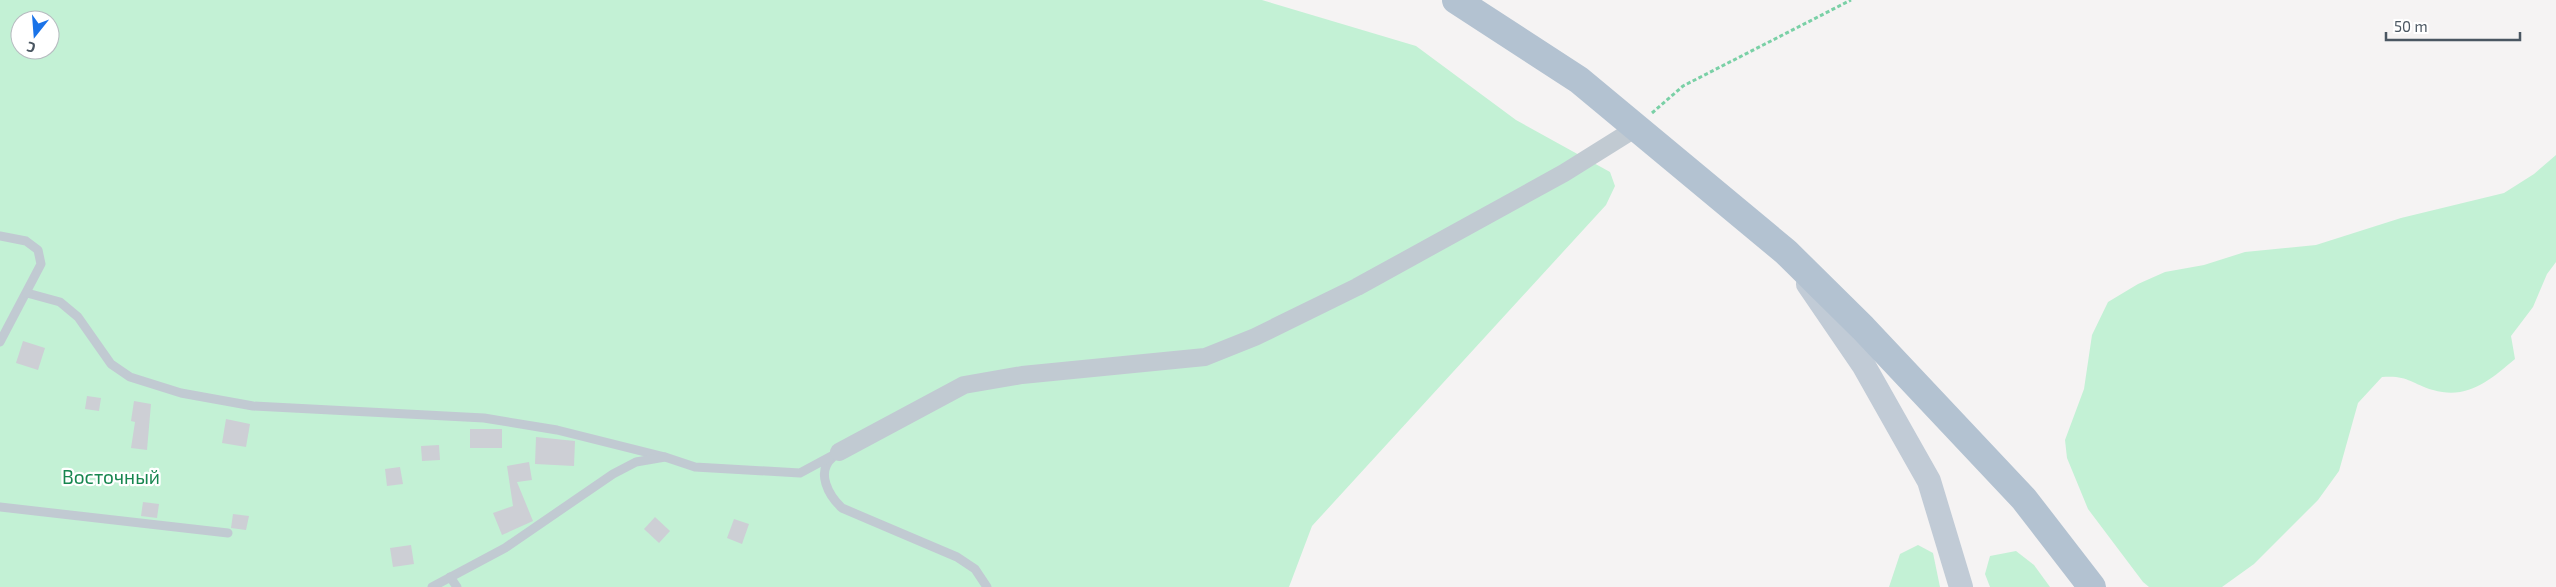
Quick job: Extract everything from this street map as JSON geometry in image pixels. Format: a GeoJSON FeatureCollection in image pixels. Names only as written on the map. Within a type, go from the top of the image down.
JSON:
{"type":"FeatureCollection","features":[{"type":"Feature","properties":{"kind":"main road"},"geometry":{"type":"LineString","coordinates":[[1456,0],[1579,80],[1786,252],[1863,328],[2024,498],[2092,587]]}},
{"type":"Feature","properties":{"kind":"street"},"geometry":{"type":"LineString","coordinates":[[839,452],[964,385],[1022,375],[1205,357],[1256,337],[1357,287],[1564,173],[1636,128]]}},
{"type":"Feature","properties":{"kind":"street"},"geometry":{"type":"LineString","coordinates":[[1786,252],[1864,366],[1929,481],[1960,587]]}},
{"type":"Feature","properties":{"kind":"lane"},"geometry":{"type":"LineString","coordinates":[[0,236],[26,241],[38,250],[40,264],[27,294],[0,342]]}},
{"type":"Feature","properties":{"kind":"lane"},"geometry":{"type":"LineString","coordinates":[[27,294],[60,302],[78,317],[112,364],[130,377],[181,393],[253,406],[484,418],[556,430],[665,457],[695,467],[800,473],[839,452]]}},
{"type":"Feature","properties":{"kind":"lane"},"geometry":{"type":"LineString","coordinates":[[839,452],[829,460],[824,474],[832,499],[842,508],[957,557],[976,570],[988,587]]}},
{"type":"Feature","properties":{"kind":"lane"},"geometry":{"type":"LineString","coordinates":[[432,587],[505,548],[613,474],[636,462],[665,457]]}},
{"type":"Feature","properties":{"kind":"lane"},"geometry":{"type":"LineString","coordinates":[[0,507],[228,534]]}},
{"type":"Feature","properties":{"kind":"lane"},"geometry":{"type":"LineString","coordinates":[[450,577],[457,587]]}},
{"type":"Feature","properties":{"kind":"path"},"geometry":{"type":"LineString","coordinates":[[1636,128],[1683,86],[1850,0]]}},
{"type":"Feature","properties":{"kind":"green space","name":"Восточный"},"geometry":{"type":"Polygon","coordinates":[[[0,0],[1262,0],[1416,46],[1516,120],[1610,172],[1615,186],[1606,205],[1312,526],[1289,587],[0,587],[0,0]]]}},
{"type":"Feature","properties":{"kind":"green space"},"geometry":{"type":"Polygon","coordinates":[[[2556,155],[2556,262],[2547,274],[2533,307],[2511,336],[2515,359],[2487,381],[2468,390],[2457,392],[2433,390],[2398,377],[2382,377],[2358,403],[2339,471],[2318,500],[2254,564],[2222,587],[2149,587],[2143,582],[2088,509],[2067,458],[2065,440],[2084,389],[2092,335],[2108,302],[2138,284],[2165,272],[2204,265],[2245,252],[2316,245],[2401,218],[2504,193],[2534,174],[2556,155]]]}},
{"type":"Feature","properties":{"kind":"green space"},"geometry":{"type":"Polygon","coordinates":[[[1918,545],[1933,553],[1940,587],[1889,587],[1900,554],[1918,545]]]}},
{"type":"Feature","properties":{"kind":"green space"},"geometry":{"type":"Polygon","coordinates":[[[2016,551],[2034,565],[2050,587],[1990,587],[1985,574],[1990,556],[2016,551]]]}},
{"type":"Feature","properties":{"kind":"building"},"geometry":{"type":"Polygon","coordinates":[[[23,341],[45,348],[38,370],[16,363],[23,341]]]}},
{"type":"Feature","properties":{"kind":"building"},"geometry":{"type":"Polygon","coordinates":[[[87,396],[101,398],[99,411],[85,409],[87,396]]]}},
{"type":"Feature","properties":{"kind":"building"},"geometry":{"type":"Polygon","coordinates":[[[134,401],[151,404],[147,450],[131,448],[135,422],[131,421],[134,401]]]}},
{"type":"Feature","properties":{"kind":"building"},"geometry":{"type":"Polygon","coordinates":[[[226,419],[250,424],[246,447],[222,443],[226,419]]]}},
{"type":"Feature","properties":{"kind":"building"},"geometry":{"type":"Polygon","coordinates":[[[470,429],[502,429],[502,448],[470,448],[470,429]]]}},
{"type":"Feature","properties":{"kind":"building"},"geometry":{"type":"Polygon","coordinates":[[[536,437],[575,441],[574,466],[535,464],[536,437]]]}},
{"type":"Feature","properties":{"kind":"building"},"geometry":{"type":"Polygon","coordinates":[[[439,445],[440,460],[422,461],[421,446],[439,445]]]}},
{"type":"Feature","properties":{"kind":"building"},"geometry":{"type":"Polygon","coordinates":[[[529,462],[532,480],[517,482],[533,521],[502,535],[493,513],[513,506],[507,466],[529,462]]]}},
{"type":"Feature","properties":{"kind":"building"},"geometry":{"type":"Polygon","coordinates":[[[400,467],[403,484],[387,486],[385,469],[400,467]]]}},
{"type":"Feature","properties":{"kind":"building"},"geometry":{"type":"Polygon","coordinates":[[[143,502],[159,504],[157,518],[141,516],[143,502]]]}},
{"type":"Feature","properties":{"kind":"building"},"geometry":{"type":"Polygon","coordinates":[[[233,514],[249,516],[246,530],[231,528],[233,514]]]}},
{"type":"Feature","properties":{"kind":"building"},"geometry":{"type":"Polygon","coordinates":[[[655,517],[670,531],[659,543],[644,529],[655,517]]]}},
{"type":"Feature","properties":{"kind":"building"},"geometry":{"type":"Polygon","coordinates":[[[734,519],[749,524],[742,544],[727,538],[734,519]]]}},
{"type":"Feature","properties":{"kind":"building"},"geometry":{"type":"Polygon","coordinates":[[[411,545],[414,564],[393,567],[390,548],[411,545]]]}}]}
